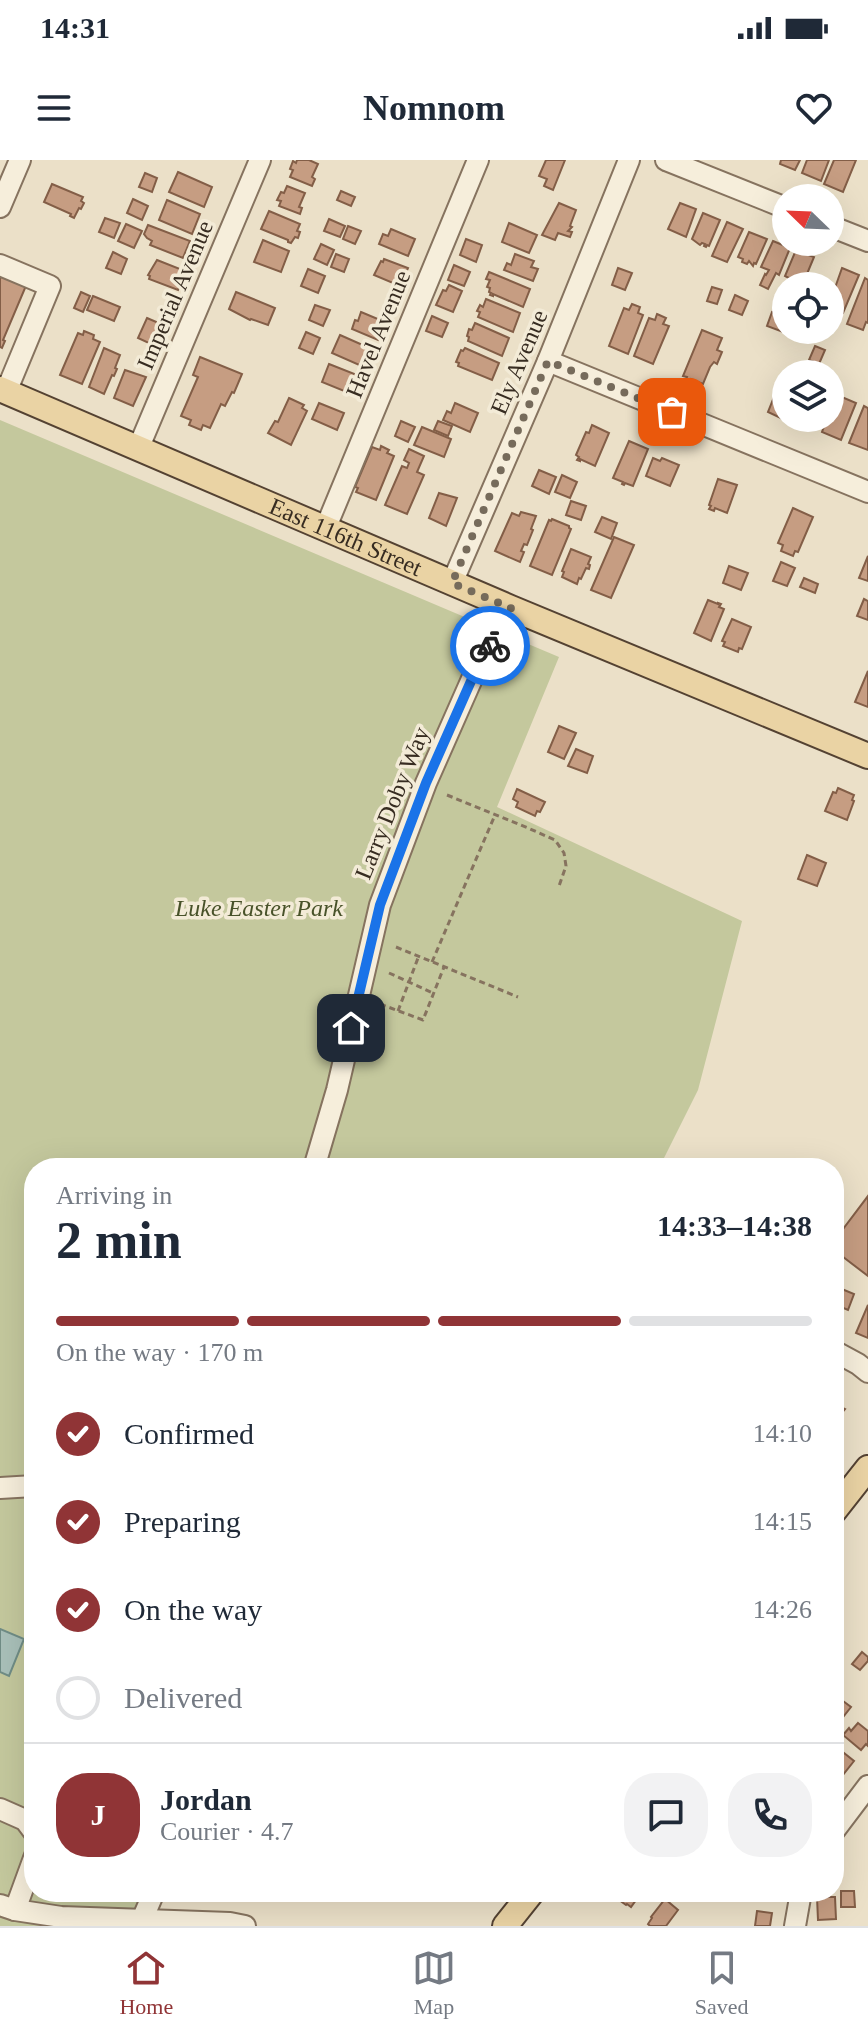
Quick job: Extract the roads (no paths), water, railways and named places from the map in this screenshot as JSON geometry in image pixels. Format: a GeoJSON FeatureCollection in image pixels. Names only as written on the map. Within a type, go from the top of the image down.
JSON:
{"type":"FeatureCollection","features":[{"type":"Feature","properties":{"kind":"main road","name":"East 116th Street"},"geometry":{"type":"LineString","coordinates":[[3,391],[511,608],[868,756]]}},
{"type":"Feature","properties":{"kind":"main road"},"geometry":{"type":"LineString","coordinates":[[844,1490],[868,1468]]}},
{"type":"Feature","properties":{"kind":"main road"},"geometry":{"type":"LineString","coordinates":[[505,1926],[524,1902]]}},
{"type":"Feature","properties":{"kind":"street"},"geometry":{"type":"LineString","coordinates":[[0,207],[20,160]]}},
{"type":"Feature","properties":{"kind":"street","name":"Imperial Avenue"},"geometry":{"type":"LineString","coordinates":[[138,449],[260,160]]}},
{"type":"Feature","properties":{"kind":"street","name":"Havel Avenue"},"geometry":{"type":"LineString","coordinates":[[326,527],[478,160]]}},
{"type":"Feature","properties":{"kind":"street","name":"Ely Avenue"},"geometry":{"type":"LineString","coordinates":[[452,583],[548,361],[629,160]]}},
{"type":"Feature","properties":{"kind":"street"},"geometry":{"type":"LineString","coordinates":[[666,160],[772,202]]}},
{"type":"Feature","properties":{"kind":"street"},"geometry":{"type":"LineString","coordinates":[[844,232],[868,241]]}},
{"type":"Feature","properties":{"kind":"street"},"geometry":{"type":"LineString","coordinates":[[0,265],[50,286],[3,391]]}},
{"type":"Feature","properties":{"kind":"street"},"geometry":{"type":"LineString","coordinates":[[548,361],[868,492]]}},
{"type":"Feature","properties":{"kind":"street","name":"Larry Doby Way"},"geometry":{"type":"LineString","coordinates":[[317,1158],[337,1090],[380,905],[426,783],[479,663],[511,608]]}},
{"type":"Feature","properties":{"kind":"street"},"geometry":{"type":"LineString","coordinates":[[844,1356],[868,1372]]}},
{"type":"Feature","properties":{"kind":"street"},"geometry":{"type":"LineString","coordinates":[[0,1488],[24,1487]]}},
{"type":"Feature","properties":{"kind":"street"},"geometry":{"type":"LineString","coordinates":[[844,1818],[868,1786]]}},
{"type":"Feature","properties":{"kind":"street"},"geometry":{"type":"LineString","coordinates":[[0,1809],[24,1820]]}},
{"type":"Feature","properties":{"kind":"street"},"geometry":{"type":"LineString","coordinates":[[24,1877],[7,1908],[61,1917],[245,1926]]}},
{"type":"Feature","properties":{"kind":"street"},"geometry":{"type":"LineString","coordinates":[[142,1920],[150,1902]]}},
{"type":"Feature","properties":{"kind":"street"},"geometry":{"type":"LineString","coordinates":[[795,1926],[799,1902]]}},
{"type":"Feature","properties":{"kind":"water"},"geometry":{"type":"Polygon","coordinates":[[[0,1629],[24,1639],[9,1676],[0,1672],[0,1629]]]}},
{"type":"Feature","properties":{"kind":"park label","name":"Luke Easter Park"},"geometry":{"type":"Point","coordinates":[259,908]}}]}
